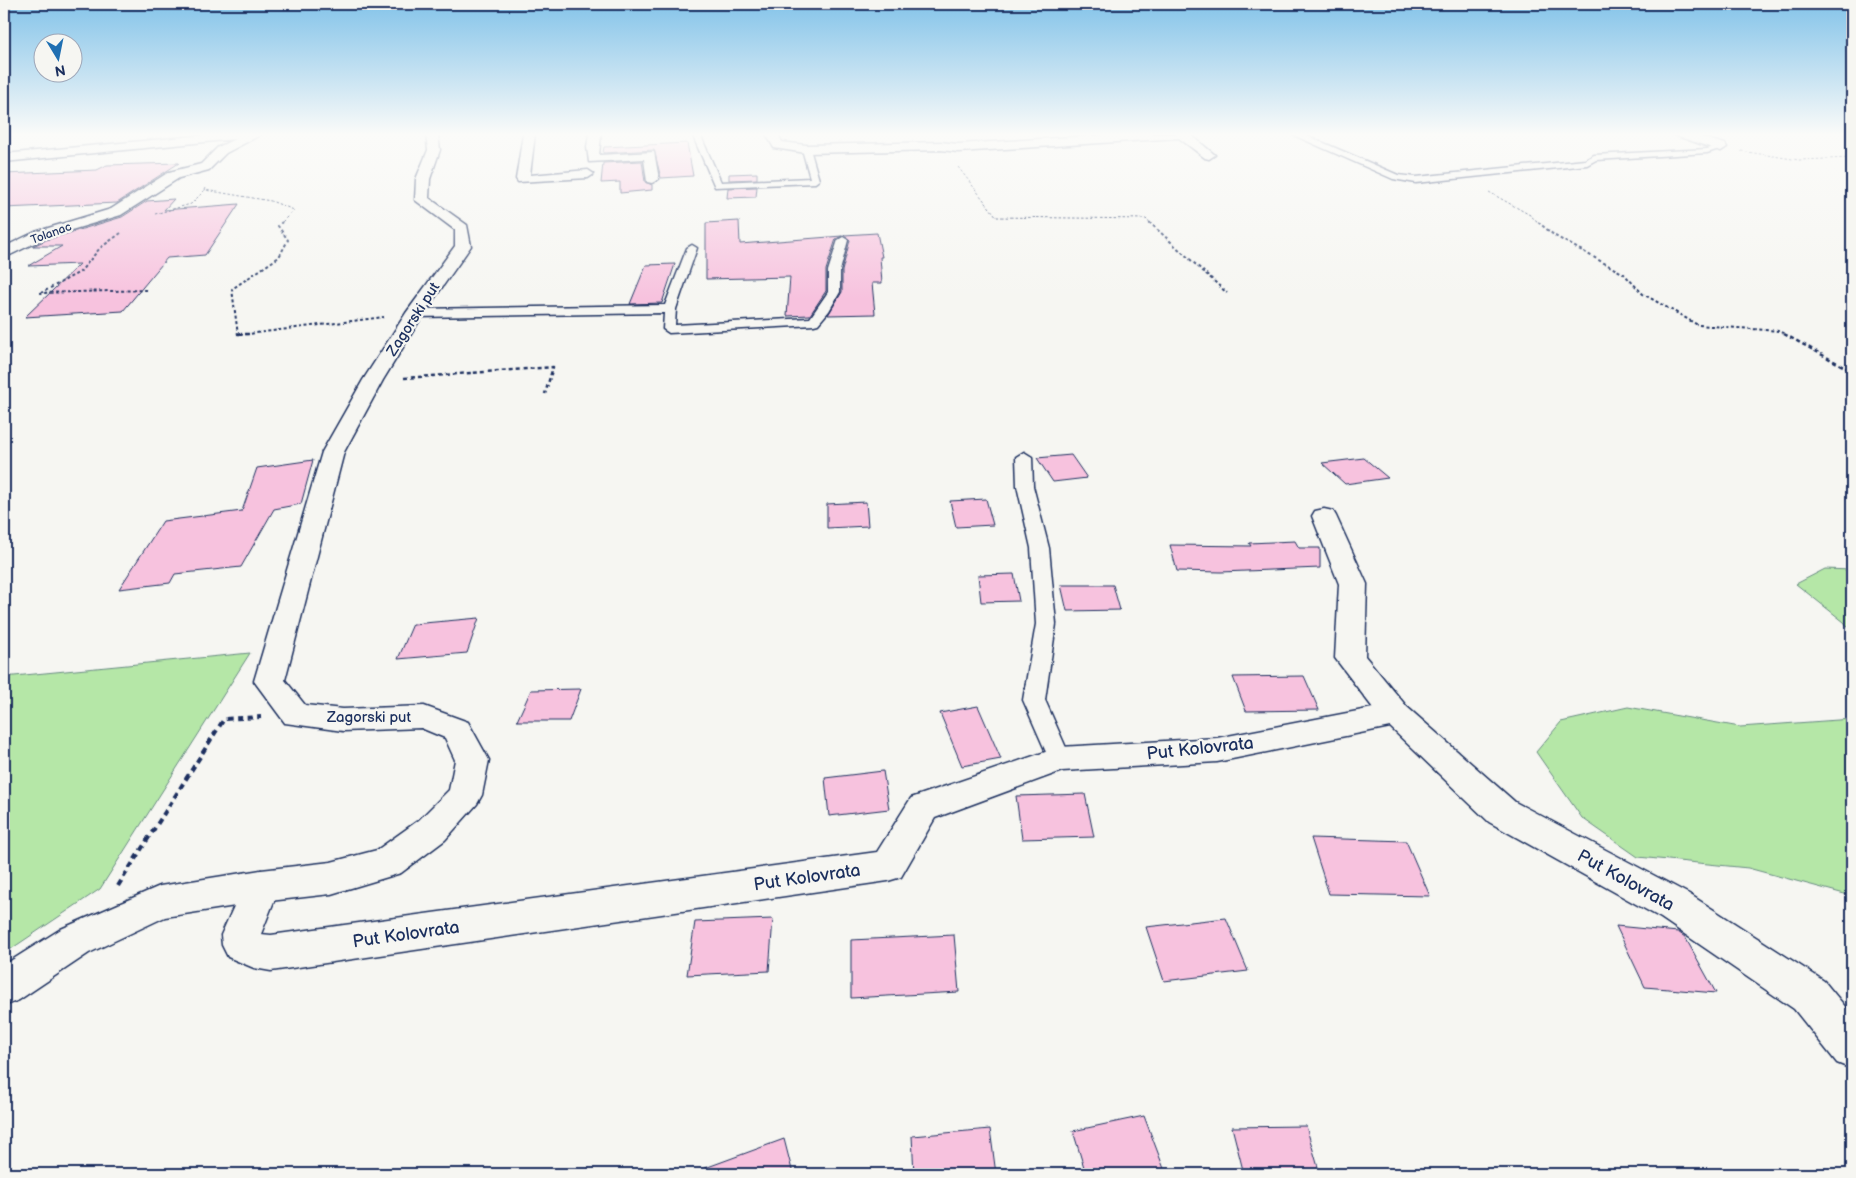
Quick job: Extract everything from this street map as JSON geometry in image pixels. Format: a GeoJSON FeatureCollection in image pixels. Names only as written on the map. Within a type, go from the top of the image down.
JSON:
{"type":"FeatureCollection","features":[{"type":"Feature","properties":{"kind":"street","name":"Tolanac"},"geometry":{"type":"LineString","coordinates":[[4,252],[40,236],[116,212],[152,189]]}},
{"type":"Feature","properties":{"kind":"street","name":"Zagorski put"},"geometry":{"type":"LineString","coordinates":[[4,987],[75,941],[160,902],[261,886],[331,878],[388,862],[432,830],[465,795],[472,760],[457,730],[424,717],[342,720],[296,715],[270,681],[333,452],[373,380],[415,313],[463,246],[462,228],[422,200],[423,189]]}},
{"type":"Feature","properties":{"kind":"street","name":"Put Kolovrata"},"geometry":{"type":"LineString","coordinates":[[1324,516],[1353,584],[1350,658],[1396,715],[1502,812],[1675,906],[1809,995],[1852,1048]]}},
{"type":"Feature","properties":{"kind":"street","name":"Put Kolovrata"},"geometry":{"type":"LineString","coordinates":[[261,886],[241,935],[242,945],[254,950],[271,953],[888,866],[923,808],[1060,759],[1217,750],[1396,715]]}},
{"type":"Feature","properties":{"kind":"lane"},"geometry":{"type":"LineString","coordinates":[[692,248],[670,309],[669,329],[814,321],[826,308],[834,292],[834,271],[843,240]]}},
{"type":"Feature","properties":{"kind":"lane"},"geometry":{"type":"LineString","coordinates":[[415,313],[670,309]]}},
{"type":"Feature","properties":{"kind":"lane"},"geometry":{"type":"LineString","coordinates":[[1024,457],[1025,486],[1040,548],[1046,624],[1034,700],[1060,759]]}},
{"type":"Feature","properties":{"kind":"path"},"geometry":{"type":"LineString","coordinates":[[975,189],[997,217],[1146,219],[1227,293]]}},
{"type":"Feature","properties":{"kind":"path"},"geometry":{"type":"LineString","coordinates":[[1483,189],[1530,215],[1555,236],[1624,274],[1642,294],[1698,325],[1778,331],[1852,372]]}},
{"type":"Feature","properties":{"kind":"path"},"geometry":{"type":"LineString","coordinates":[[152,214],[191,204],[205,190],[271,201],[294,210],[278,226],[288,240],[279,257],[232,289],[238,335],[415,313]]}},
{"type":"Feature","properties":{"kind":"path"},"geometry":{"type":"LineString","coordinates":[[126,229],[100,248],[80,272],[41,293],[147,290]]}},
{"type":"Feature","properties":{"kind":"path"},"geometry":{"type":"LineString","coordinates":[[373,380],[553,368],[545,394]]}},
{"type":"Feature","properties":{"kind":"path"},"geometry":{"type":"LineString","coordinates":[[116,890],[224,719]]}},
{"type":"Feature","properties":{"kind":"green space"},"geometry":{"type":"Polygon","coordinates":[[[1825,569],[1852,570],[1852,632],[1844,622],[1796,584],[1825,569]]]}},
{"type":"Feature","properties":{"kind":"green space"},"geometry":{"type":"Polygon","coordinates":[[[250,653],[100,889],[11,949],[4,950],[4,677],[250,653]]]}},
{"type":"Feature","properties":{"kind":"green space"},"geometry":{"type":"Polygon","coordinates":[[[1628,707],[1740,727],[1852,719],[1852,896],[1748,868],[1638,857],[1582,818],[1536,752],[1561,722],[1628,707]]]}},
{"type":"Feature","properties":{"kind":"building"},"geometry":{"type":"Polygon","coordinates":[[[4,189],[139,189],[117,203],[4,208],[4,189]]]}},
{"type":"Feature","properties":{"kind":"building"},"geometry":{"type":"Polygon","coordinates":[[[620,189],[652,189],[652,190],[620,193],[620,189]]]}},
{"type":"Feature","properties":{"kind":"building"},"geometry":{"type":"Polygon","coordinates":[[[728,189],[757,189],[756,197],[727,198],[728,189]]]}},
{"type":"Feature","properties":{"kind":"building"},"geometry":{"type":"Polygon","coordinates":[[[174,199],[164,210],[239,204],[205,255],[167,258],[123,311],[25,317],[80,264],[28,266],[62,246],[33,246],[46,240],[122,217],[147,201],[174,199]]]}},
{"type":"Feature","properties":{"kind":"building"},"geometry":{"type":"Polygon","coordinates":[[[739,221],[740,244],[842,236],[836,239],[826,270],[826,291],[810,315],[787,316],[790,277],[706,279],[706,223],[739,221]]]}},
{"type":"Feature","properties":{"kind":"building"},"geometry":{"type":"Polygon","coordinates":[[[877,233],[882,257],[880,257],[882,283],[872,283],[875,314],[828,315],[842,292],[842,271],[850,240],[844,235],[877,233]]]}},
{"type":"Feature","properties":{"kind":"building"},"geometry":{"type":"Polygon","coordinates":[[[675,264],[662,303],[630,304],[646,265],[675,264]]]}},
{"type":"Feature","properties":{"kind":"building"},"geometry":{"type":"Polygon","coordinates":[[[1071,455],[1087,478],[1053,482],[1037,458],[1071,455]]]}},
{"type":"Feature","properties":{"kind":"building"},"geometry":{"type":"Polygon","coordinates":[[[1364,458],[1388,478],[1345,484],[1322,463],[1364,458]]]}},
{"type":"Feature","properties":{"kind":"building"},"geometry":{"type":"Polygon","coordinates":[[[313,460],[301,504],[274,509],[241,567],[175,574],[170,583],[119,589],[163,521],[242,511],[257,468],[313,460]]]}},
{"type":"Feature","properties":{"kind":"building"},"geometry":{"type":"Polygon","coordinates":[[[986,499],[993,525],[956,527],[950,501],[986,499]]]}},
{"type":"Feature","properties":{"kind":"building"},"geometry":{"type":"Polygon","coordinates":[[[866,502],[868,526],[827,528],[827,504],[866,502]]]}},
{"type":"Feature","properties":{"kind":"building"},"geometry":{"type":"Polygon","coordinates":[[[1295,541],[1299,548],[1320,548],[1320,568],[1221,572],[1177,571],[1170,545],[1251,546],[1249,543],[1295,541]]]}},
{"type":"Feature","properties":{"kind":"building"},"geometry":{"type":"Polygon","coordinates":[[[1014,574],[1019,601],[981,602],[978,575],[1014,574]]]}},
{"type":"Feature","properties":{"kind":"building"},"geometry":{"type":"Polygon","coordinates":[[[1061,585],[1113,585],[1120,610],[1067,611],[1061,585]]]}},
{"type":"Feature","properties":{"kind":"building"},"geometry":{"type":"Polygon","coordinates":[[[479,618],[467,653],[398,659],[413,624],[479,618]]]}},
{"type":"Feature","properties":{"kind":"building"},"geometry":{"type":"Polygon","coordinates":[[[1304,676],[1319,710],[1246,711],[1233,677],[1304,676]]]}},
{"type":"Feature","properties":{"kind":"building"},"geometry":{"type":"Polygon","coordinates":[[[581,689],[569,721],[517,721],[531,690],[581,689]]]}},
{"type":"Feature","properties":{"kind":"building"},"geometry":{"type":"Polygon","coordinates":[[[978,706],[1001,759],[962,766],[940,713],[978,706]]]}},
{"type":"Feature","properties":{"kind":"building"},"geometry":{"type":"Polygon","coordinates":[[[883,771],[889,809],[829,816],[825,778],[883,771]]]}},
{"type":"Feature","properties":{"kind":"building"},"geometry":{"type":"Polygon","coordinates":[[[1085,794],[1094,837],[1022,839],[1016,796],[1085,794]]]}},
{"type":"Feature","properties":{"kind":"building"},"geometry":{"type":"Polygon","coordinates":[[[1311,838],[1406,841],[1430,896],[1329,894],[1311,838]]]}},
{"type":"Feature","properties":{"kind":"building"},"geometry":{"type":"Polygon","coordinates":[[[1226,918],[1248,971],[1164,981],[1146,927],[1226,918]]]}},
{"type":"Feature","properties":{"kind":"building"},"geometry":{"type":"Polygon","coordinates":[[[773,919],[769,971],[687,975],[695,922],[773,919]]]}},
{"type":"Feature","properties":{"kind":"building"},"geometry":{"type":"Polygon","coordinates":[[[1616,926],[1678,932],[1685,937],[1716,993],[1645,987],[1616,926]]]}},
{"type":"Feature","properties":{"kind":"building"},"geometry":{"type":"Polygon","coordinates":[[[954,935],[959,992],[851,998],[851,940],[954,935]]]}},
{"type":"Feature","properties":{"kind":"building"},"geometry":{"type":"Polygon","coordinates":[[[1144,1116],[1166,1174],[1086,1174],[1073,1131],[1144,1116]]]}},
{"type":"Feature","properties":{"kind":"building"},"geometry":{"type":"Polygon","coordinates":[[[1306,1126],[1320,1174],[1244,1174],[1232,1127],[1306,1126]]]}},
{"type":"Feature","properties":{"kind":"building"},"geometry":{"type":"Polygon","coordinates":[[[990,1129],[996,1174],[914,1174],[912,1136],[990,1129]]]}},
{"type":"Feature","properties":{"kind":"building"},"geometry":{"type":"Polygon","coordinates":[[[784,1139],[793,1174],[698,1174],[697,1171],[784,1139]]]}}]}
